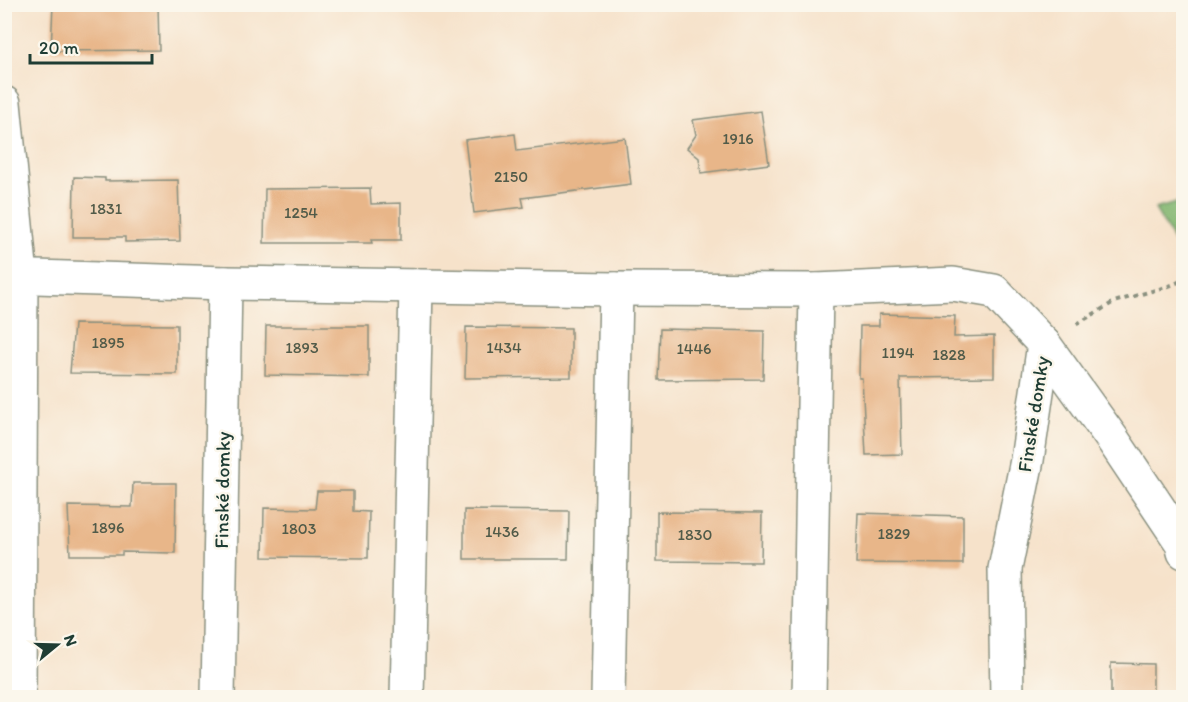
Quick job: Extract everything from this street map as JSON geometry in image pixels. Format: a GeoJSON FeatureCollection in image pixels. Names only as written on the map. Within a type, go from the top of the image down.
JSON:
{"type":"FeatureCollection","features":[{"type":"Feature","properties":{"kind":"street"},"geometry":{"type":"LineString","coordinates":[[4,103],[13,276],[19,698]]}},
{"type":"Feature","properties":{"kind":"street","name":"Finské domky"},"geometry":{"type":"LineString","coordinates":[[13,276],[225,283],[616,289],[816,290],[953,284],[994,291],[1044,344],[1028,460],[1005,569],[1007,698]]}},
{"type":"Feature","properties":{"kind":"street","name":"Finské domky"},"geometry":{"type":"LineString","coordinates":[[218,698],[225,283]]}},
{"type":"Feature","properties":{"kind":"street"},"geometry":{"type":"LineString","coordinates":[[407,698],[416,286]]}},
{"type":"Feature","properties":{"kind":"street"},"geometry":{"type":"LineString","coordinates":[[608,698],[616,289]]}},
{"type":"Feature","properties":{"kind":"street"},"geometry":{"type":"LineString","coordinates":[[809,698],[816,290]]}},
{"type":"Feature","properties":{"kind":"street"},"geometry":{"type":"LineString","coordinates":[[1044,344],[1113,440],[1182,543],[1184,552]]}},
{"type":"Feature","properties":{"kind":"path"},"geometry":{"type":"LineString","coordinates":[[1044,344],[1114,302],[1184,280]]}},
{"type":"Feature","properties":{"kind":"green space"},"geometry":{"type":"Polygon","coordinates":[[[1184,201],[1183,257],[1155,209],[1184,201]]]}},
{"type":"Feature","properties":{"kind":"building"},"geometry":{"type":"Polygon","coordinates":[[[53,4],[158,4],[159,50],[51,51],[53,4]]]}},
{"type":"Feature","properties":{"kind":"building"},"geometry":{"type":"Polygon","coordinates":[[[761,111],[769,164],[701,173],[699,158],[687,148],[696,135],[693,120],[761,111]]]}},
{"type":"Feature","properties":{"kind":"building"},"geometry":{"type":"Polygon","coordinates":[[[515,134],[517,151],[625,138],[631,184],[522,198],[524,207],[474,213],[465,140],[515,134]]]}},
{"type":"Feature","properties":{"kind":"building"},"geometry":{"type":"Polygon","coordinates":[[[74,177],[105,178],[105,181],[178,180],[180,241],[125,242],[125,237],[73,237],[74,177]]]}},
{"type":"Feature","properties":{"kind":"building"},"geometry":{"type":"Polygon","coordinates":[[[370,188],[371,204],[401,203],[401,240],[371,240],[372,243],[264,243],[265,189],[370,188]]]}},
{"type":"Feature","properties":{"kind":"building"},"geometry":{"type":"Polygon","coordinates":[[[879,314],[955,316],[954,337],[994,336],[994,377],[900,378],[902,454],[866,455],[862,378],[859,378],[860,326],[879,326],[879,314]]]}},
{"type":"Feature","properties":{"kind":"building"},"geometry":{"type":"Polygon","coordinates":[[[74,324],[177,325],[177,374],[70,373],[74,324]]]}},
{"type":"Feature","properties":{"kind":"building"},"geometry":{"type":"Polygon","coordinates":[[[266,326],[369,326],[369,377],[265,375],[266,326]]]}},
{"type":"Feature","properties":{"kind":"building"},"geometry":{"type":"Polygon","coordinates":[[[466,327],[571,328],[571,377],[465,378],[466,327]]]}},
{"type":"Feature","properties":{"kind":"building"},"geometry":{"type":"Polygon","coordinates":[[[660,329],[764,331],[763,379],[658,380],[660,329]]]}},
{"type":"Feature","properties":{"kind":"building"},"geometry":{"type":"Polygon","coordinates":[[[133,483],[176,483],[175,553],[122,552],[122,555],[70,555],[68,506],[132,507],[133,483]]]}},
{"type":"Feature","properties":{"kind":"building"},"geometry":{"type":"Polygon","coordinates":[[[317,491],[353,491],[353,511],[369,512],[368,558],[263,557],[264,508],[315,509],[317,491]]]}},
{"type":"Feature","properties":{"kind":"building"},"geometry":{"type":"Polygon","coordinates":[[[464,510],[569,511],[568,559],[464,559],[464,510]]]}},
{"type":"Feature","properties":{"kind":"building"},"geometry":{"type":"Polygon","coordinates":[[[657,512],[762,513],[761,562],[657,561],[657,512]]]}},
{"type":"Feature","properties":{"kind":"building"},"geometry":{"type":"Polygon","coordinates":[[[858,513],[963,516],[963,564],[856,563],[858,513]]]}},
{"type":"Feature","properties":{"kind":"building"},"geometry":{"type":"Polygon","coordinates":[[[1111,663],[1153,664],[1153,698],[1111,698],[1111,663]]]}}]}
